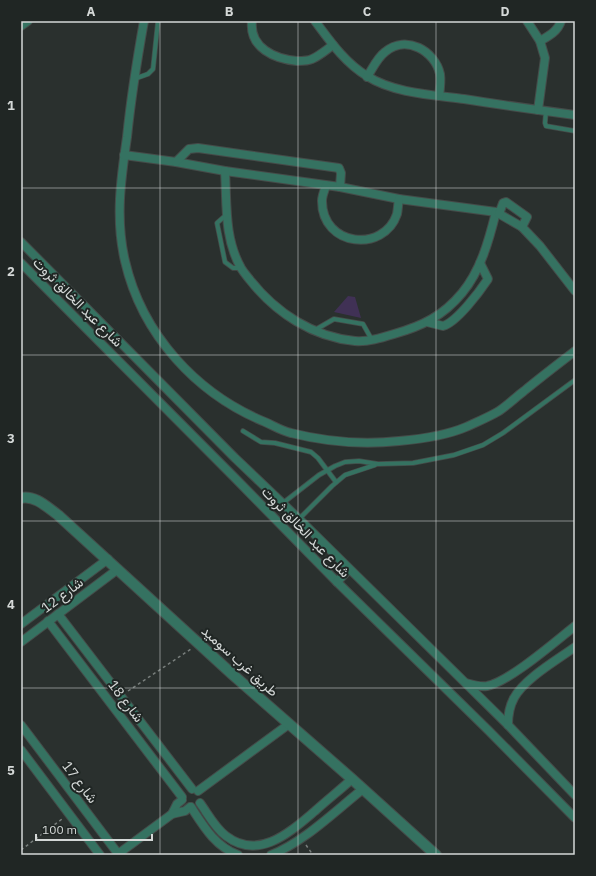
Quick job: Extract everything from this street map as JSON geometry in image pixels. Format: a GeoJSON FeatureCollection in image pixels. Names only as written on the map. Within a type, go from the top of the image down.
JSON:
{"type":"FeatureCollection","features":[{"type":"Feature","properties":{"kind":"street"},"geometry":{"type":"LineString","coordinates":[[21,26],[28,21]]}},
{"type":"Feature","properties":{"kind":"street"},"geometry":{"type":"LineString","coordinates":[[144,21],[134,79],[119,207],[125,261],[141,308],[158,337],[175,358],[201,384],[220,399],[250,416],[289,432],[320,439],[377,444],[428,438],[465,427],[498,411],[575,351]]}},
{"type":"Feature","properties":{"kind":"street"},"geometry":{"type":"LineString","coordinates":[[252,21],[253,34],[259,45],[268,54],[277,58],[302,61],[312,60],[333,45]]}},
{"type":"Feature","properties":{"kind":"street"},"geometry":{"type":"LineString","coordinates":[[316,21],[333,45],[348,62],[367,77],[392,87],[439,96],[575,115]]}},
{"type":"Feature","properties":{"kind":"street"},"geometry":{"type":"LineString","coordinates":[[527,21],[540,41],[545,58],[542,110]]}},
{"type":"Feature","properties":{"kind":"street"},"geometry":{"type":"LineString","coordinates":[[540,41],[552,35],[561,21]]}},
{"type":"Feature","properties":{"kind":"street"},"geometry":{"type":"LineString","coordinates":[[367,77],[379,58],[386,51],[405,44],[421,48],[432,58],[438,68],[440,76],[439,96]]}},
{"type":"Feature","properties":{"kind":"street"},"geometry":{"type":"LineString","coordinates":[[176,162],[189,149],[198,148],[339,168],[341,173],[340,187]]}},
{"type":"Feature","properties":{"kind":"street"},"geometry":{"type":"LineString","coordinates":[[124,155],[340,187],[399,199],[497,213],[522,227],[540,246],[575,291]]}},
{"type":"Feature","properties":{"kind":"street"},"geometry":{"type":"LineString","coordinates":[[225,171],[227,200],[226,215],[230,239],[241,268],[259,291],[280,310],[303,325],[327,335],[356,341],[372,340],[416,327],[428,322],[445,311],[463,292],[480,263],[497,213],[503,203],[506,202],[527,217],[522,227]]}},
{"type":"Feature","properties":{"kind":"street"},"geometry":{"type":"LineString","coordinates":[[326,186],[322,199],[323,213],[326,220],[329,226],[340,235],[353,240],[367,240],[380,234],[388,228],[397,214],[399,199]]}},
{"type":"Feature","properties":{"kind":"street","name":"شارع عبد الخالق ثروت"},"geometry":{"type":"LineString","coordinates":[[21,242],[236,458],[508,725],[575,795]]}},
{"type":"Feature","properties":{"kind":"street","name":"شارع عبد الخالق ثروت"},"geometry":{"type":"LineString","coordinates":[[21,263],[337,582],[488,730],[575,818]]}},
{"type":"Feature","properties":{"kind":"street"},"geometry":{"type":"LineString","coordinates":[[428,322],[443,326],[454,320],[481,290],[488,279],[480,263]]}},
{"type":"Feature","properties":{"kind":"street","name":"طريق غرب سوميد"},"geometry":{"type":"LineString","coordinates":[[21,498],[30,497],[58,515],[436,855]]}},
{"type":"Feature","properties":{"kind":"street","name":"شارع 12"},"geometry":{"type":"LineString","coordinates":[[21,624],[108,559]]}},
{"type":"Feature","properties":{"kind":"street","name":"شارع 12"},"geometry":{"type":"LineString","coordinates":[[21,642],[118,569]]}},
{"type":"Feature","properties":{"kind":"street"},"geometry":{"type":"LineString","coordinates":[[337,582],[349,569]]}},
{"type":"Feature","properties":{"kind":"street","name":"شارع 18"},"geometry":{"type":"LineString","coordinates":[[58,614],[195,790]]}},
{"type":"Feature","properties":{"kind":"street","name":"شارع 18"},"geometry":{"type":"LineString","coordinates":[[48,621],[182,798]]}},
{"type":"Feature","properties":{"kind":"street"},"geometry":{"type":"LineString","coordinates":[[464,682],[477,686],[486,686],[498,683],[575,626]]}},
{"type":"Feature","properties":{"kind":"street"},"geometry":{"type":"LineString","coordinates":[[508,725],[510,706],[514,698],[540,671],[575,648]]}},
{"type":"Feature","properties":{"kind":"street"},"geometry":{"type":"LineString","coordinates":[[531,660],[540,671]]}},
{"type":"Feature","properties":{"kind":"street"},"geometry":{"type":"LineString","coordinates":[[172,814],[185,792],[195,790],[289,724]]}},
{"type":"Feature","properties":{"kind":"street","name":"شارع 17"},"geometry":{"type":"LineString","coordinates":[[21,725],[118,854]]}},
{"type":"Feature","properties":{"kind":"street","name":"شارع 17"},"geometry":{"type":"LineString","coordinates":[[21,750],[100,855]]}},
{"type":"Feature","properties":{"kind":"street"},"geometry":{"type":"LineString","coordinates":[[200,802],[225,836],[242,844],[254,846],[268,844],[294,829],[352,779]]}},
{"type":"Feature","properties":{"kind":"street"},"geometry":{"type":"LineString","coordinates":[[271,855],[283,850],[301,838],[363,789]]}},
{"type":"Feature","properties":{"kind":"street"},"geometry":{"type":"LineString","coordinates":[[118,854],[172,814],[185,811],[190,807],[196,806],[200,802],[201,795],[195,790]]}},
{"type":"Feature","properties":{"kind":"street"},"geometry":{"type":"LineString","coordinates":[[182,798],[185,805],[190,807],[217,843],[238,855]]}},
{"type":"Feature","properties":{"kind":"lane"},"geometry":{"type":"LineString","coordinates":[[134,79],[148,74],[153,69],[158,21]]}},
{"type":"Feature","properties":{"kind":"lane"},"geometry":{"type":"LineString","coordinates":[[542,110],[546,126],[575,131]]}},
{"type":"Feature","properties":{"kind":"lane"},"geometry":{"type":"LineString","coordinates":[[226,215],[217,223],[225,262],[233,268],[241,268]]}},
{"type":"Feature","properties":{"kind":"lane"},"geometry":{"type":"LineString","coordinates":[[315,330],[334,319],[363,324],[372,340]]}},
{"type":"Feature","properties":{"kind":"lane"},"geometry":{"type":"LineString","coordinates":[[283,503],[327,470],[345,462],[359,461],[378,464],[413,463],[454,455],[483,445],[503,433],[575,380]]}},
{"type":"Feature","properties":{"kind":"lane"},"geometry":{"type":"LineString","coordinates":[[243,431],[261,442],[311,452],[336,482]]}},
{"type":"Feature","properties":{"kind":"lane"},"geometry":{"type":"LineString","coordinates":[[299,519],[336,482],[345,476],[378,464]]}},
{"type":"Feature","properties":{"kind":"path"},"geometry":{"type":"LineString","coordinates":[[121,696],[200,644]]}},
{"type":"Feature","properties":{"kind":"path"},"geometry":{"type":"LineString","coordinates":[[21,850],[69,814]]}},
{"type":"Feature","properties":{"kind":"path"},"geometry":{"type":"LineString","coordinates":[[301,838],[313,855]]}},
{"type":"Feature","properties":{"kind":"shaded area"},"geometry":{"type":"Polygon","coordinates":[[[348,296],[355,297],[361,318],[334,312],[348,296]]]}}]}
